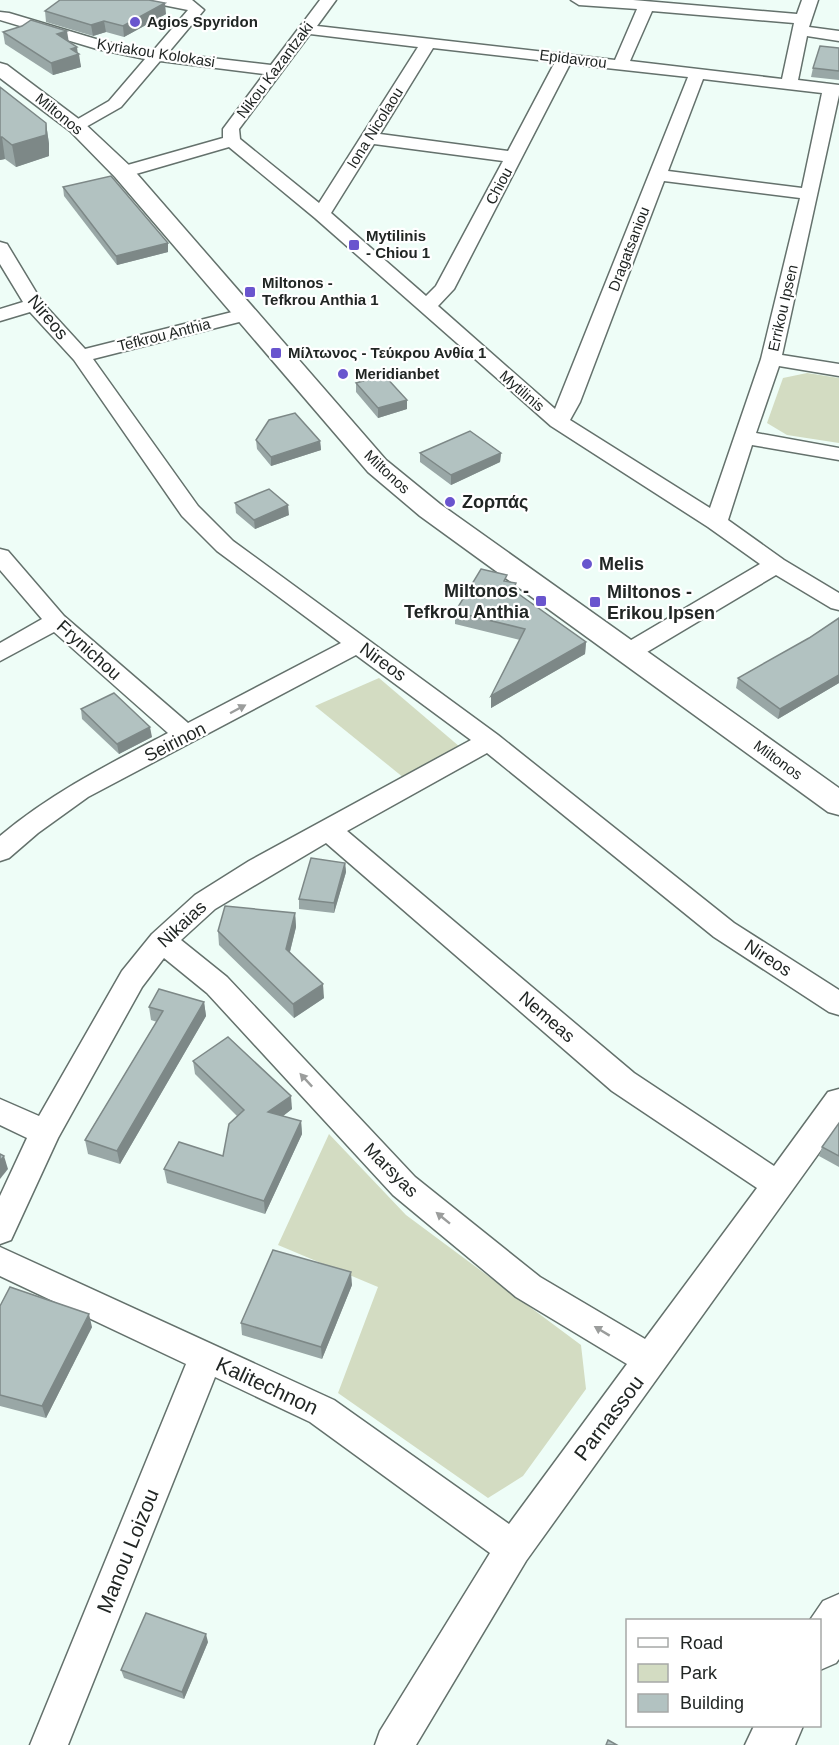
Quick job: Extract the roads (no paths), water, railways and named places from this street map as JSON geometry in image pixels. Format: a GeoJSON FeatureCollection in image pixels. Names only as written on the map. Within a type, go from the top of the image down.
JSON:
{"type":"FeatureCollection","features":[{"type":"Feature","properties":{"kind":"street"},"geometry":{"type":"LineString","coordinates":[[77,127],[116,104],[196,10],[195,7],[158,0]]}},
{"type":"Feature","properties":{"kind":"street","name":"Nikou Kazantzaki"},"geometry":{"type":"LineString","coordinates":[[232,141],[231,129],[328,0]]}},
{"type":"Feature","properties":{"kind":"street"},"geometry":{"type":"LineString","coordinates":[[579,0],[802,25],[839,36]]}},
{"type":"Feature","properties":{"kind":"street"},"geometry":{"type":"LineString","coordinates":[[789,84],[810,0]]}},
{"type":"Feature","properties":{"kind":"street"},"geometry":{"type":"LineString","coordinates":[[621,64],[646,6]]}},
{"type":"Feature","properties":{"kind":"street","name":"Kyriakou Kolokasi"},"geometry":{"type":"LineString","coordinates":[[7,14],[103,46],[156,56],[275,70]]}},
{"type":"Feature","properties":{"kind":"street","name":"Epidavrou"},"geometry":{"type":"LineString","coordinates":[[306,29],[835,89]]}},
{"type":"Feature","properties":{"kind":"street","name":"Iona Nicolaou"},"geometry":{"type":"LineString","coordinates":[[321,214],[429,42]]}},
{"type":"Feature","properties":{"kind":"street","name":"Chiou"},"geometry":{"type":"LineString","coordinates":[[425,308],[444,289],[565,58]]}},
{"type":"Feature","properties":{"kind":"street","name":"Miltonos"},"geometry":{"type":"LineString","coordinates":[[0,69],[77,127],[123,172],[377,466],[430,510],[839,804]]}},
{"type":"Feature","properties":{"kind":"street","name":"Dragatsaniou"},"geometry":{"type":"LineString","coordinates":[[558,422],[570,402],[697,74]]}},
{"type":"Feature","properties":{"kind":"street","name":"Errikou Ipsen"},"geometry":{"type":"LineString","coordinates":[[716,522],[771,359],[835,89]]}},
{"type":"Feature","properties":{"kind":"street"},"geometry":{"type":"LineString","coordinates":[[369,138],[515,157]]}},
{"type":"Feature","properties":{"kind":"street"},"geometry":{"type":"LineString","coordinates":[[123,172],[232,141]]}},
{"type":"Feature","properties":{"kind":"street","name":"Mytilinis"},"geometry":{"type":"LineString","coordinates":[[232,141],[321,214],[425,308],[558,422],[716,522],[776,565],[839,603]]}},
{"type":"Feature","properties":{"kind":"street"},"geometry":{"type":"LineString","coordinates":[[657,175],[810,194]]}},
{"type":"Feature","properties":{"kind":"street","name":"Nireos"},"geometry":{"type":"LineString","coordinates":[[0,248],[34,305],[81,356],[197,518],[225,546],[489,741],[724,930],[839,1004]]}},
{"type":"Feature","properties":{"kind":"street"},"geometry":{"type":"LineString","coordinates":[[0,315],[34,305]]}},
{"type":"Feature","properties":{"kind":"street","name":"Tefkrou Anthia"},"geometry":{"type":"LineString","coordinates":[[81,356],[248,314]]}},
{"type":"Feature","properties":{"kind":"street"},"geometry":{"type":"LineString","coordinates":[[771,359],[839,370]]}},
{"type":"Feature","properties":{"kind":"street"},"geometry":{"type":"LineString","coordinates":[[746,438],[839,454]]}},
{"type":"Feature","properties":{"kind":"street","name":"Frynichou"},"geometry":{"type":"LineString","coordinates":[[0,556],[56,621],[187,736]]}},
{"type":"Feature","properties":{"kind":"street"},"geometry":{"type":"LineString","coordinates":[[629,652],[776,565]]}},
{"type":"Feature","properties":{"kind":"street"},"geometry":{"type":"LineString","coordinates":[[0,653],[56,621]]}},
{"type":"Feature","properties":{"kind":"street","name":"Seirinon"},"geometry":{"type":"LineString","coordinates":[[0,851],[29,826],[79,791],[358,644]]}},
{"type":"Feature","properties":{"kind":"street","name":"Nikaias"},"geometry":{"type":"LineString","coordinates":[[0,1230],[45,1133],[132,979],[162,941],[205,902],[259,868],[330,831],[489,741]]}},
{"type":"Feature","properties":{"kind":"street","name":"Nemeas"},"geometry":{"type":"LineString","coordinates":[[330,831],[623,1082],[777,1185]]}},
{"type":"Feature","properties":{"kind":"street","name":"Marsyas"},"geometry":{"type":"LineString","coordinates":[[162,941],[217,985],[404,1186],[522,1283],[652,1361]]}},
{"type":"Feature","properties":{"kind":"street","name":"Parnassou"},"geometry":{"type":"LineString","coordinates":[[394,1745],[513,1548],[652,1361],[839,1101]]}},
{"type":"Feature","properties":{"kind":"street"},"geometry":{"type":"LineString","coordinates":[[0,1111],[45,1133]]}},
{"type":"Feature","properties":{"kind":"street","name":"Kalitechnon"},"geometry":{"type":"LineString","coordinates":[[0,1261],[322,1411],[513,1548]]}},
{"type":"Feature","properties":{"kind":"street","name":"Manou Loizou"},"geometry":{"type":"LineString","coordinates":[[50,1745],[206,1357]]}},
{"type":"Feature","properties":{"kind":"street"},"geometry":{"type":"LineString","coordinates":[[821,1644],[839,1617]]}},
{"type":"Feature","properties":{"kind":"street"},"geometry":{"type":"LineString","coordinates":[[770,1745],[778,1727]]}},
{"type":"Feature","properties":{"kind":"place","name":"Agios Spyridon"},"geometry":{"type":"Point","coordinates":[135,22]}},
{"type":"Feature","properties":{"kind":"place","name":"Mytilinis - Chiou 1"},"geometry":{"type":"Point","coordinates":[354,245]}},
{"type":"Feature","properties":{"kind":"place","name":"Miltonos - Tefkrou Anthia 1"},"geometry":{"type":"Point","coordinates":[250,292]}},
{"type":"Feature","properties":{"kind":"place","name":"Μίλτωνος - Τεύκρου Ανθία 1"},"geometry":{"type":"Point","coordinates":[276,353]}},
{"type":"Feature","properties":{"kind":"place","name":"Meridianbet"},"geometry":{"type":"Point","coordinates":[343,374]}},
{"type":"Feature","properties":{"kind":"place","name":"Ζορπάς"},"geometry":{"type":"Point","coordinates":[450,502]}},
{"type":"Feature","properties":{"kind":"place","name":"Melis"},"geometry":{"type":"Point","coordinates":[587,564]}},
{"type":"Feature","properties":{"kind":"place","name":"Miltonos - Tefkrou Anthia"},"geometry":{"type":"Point","coordinates":[541,601]}},
{"type":"Feature","properties":{"kind":"place","name":"Miltonos - Erikou Ipsen"},"geometry":{"type":"Point","coordinates":[595,602]}}]}
